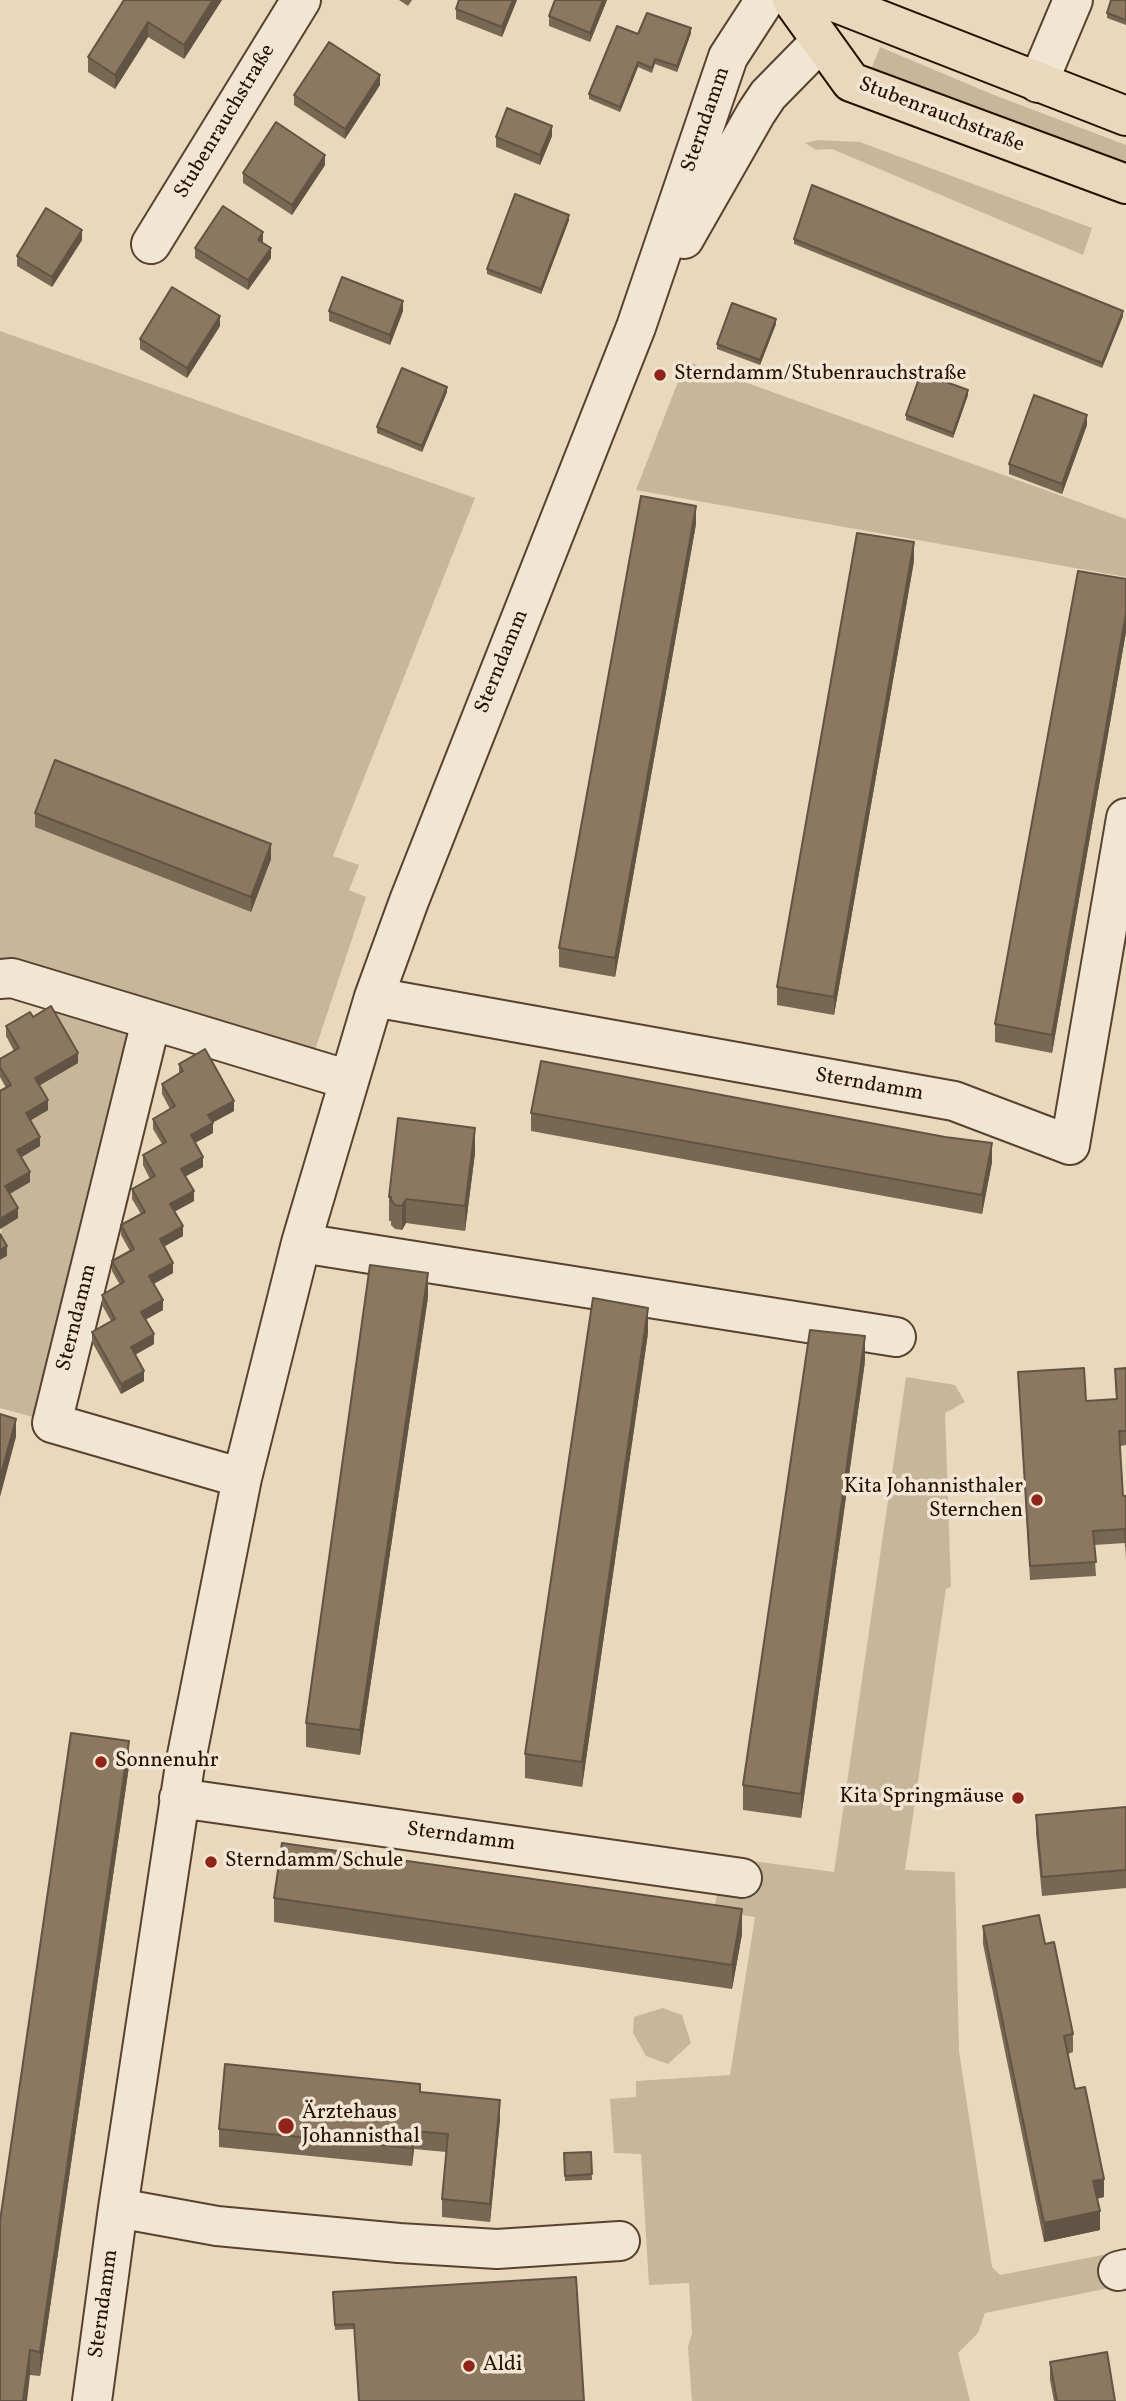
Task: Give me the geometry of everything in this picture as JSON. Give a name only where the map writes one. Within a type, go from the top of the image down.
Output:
[{"type":"main road","name":"Stubenrauchstraße","points":[[792,0],[851,82],[1126,184]]},
{"type":"main road","points":[[830,0],[1126,117]]},
{"type":"street","name":"Stubenrauchstraße","points":[[152,244],[301,0]]},
{"type":"street","name":"Sterndamm","points":[[92,2401],[179,1798],[242,1478],[301,1243],[374,997],[419,876],[636,327],[728,57],[765,0]]},
{"type":"street","points":[[1038,83],[1073,0]]},
{"type":"street","name":"Sterndamm","points":[[636,327],[756,113],[768,95],[821,41]]},
{"type":"street","name":"Sterndamm","points":[[374,997],[954,1101],[1070,1145],[1126,818]]},
{"type":"street","points":[[0,979],[12,978],[349,1080]]},
{"type":"street","name":"Sterndamm","points":[[151,1021],[52,1423],[242,1478]]},
{"type":"street","points":[[301,1243],[896,1337]]},
{"type":"street","name":"Sterndamm","points":[[179,1798],[742,1878]]},
{"type":"street","points":[[118,2208],[217,2226],[411,2244],[497,2249],[620,2241]]},
{"type":"shaded area","points":[[880,47],[994,95],[1126,145],[1126,166],[870,72]]},
{"type":"shaded area","points":[[818,140],[860,142],[1092,228],[1083,255],[832,149],[816,150],[805,143]]},
{"type":"shaded area","points":[[0,331],[475,498],[333,856],[359,865],[349,890],[366,897],[314,1053],[0,960]]},
{"type":"shaded area","points":[[686,361],[1126,519],[1126,577],[636,490]]},
{"type":"shaded area","points":[[53,1008],[133,1032],[40,1419],[0,1408],[0,1260],[7,1256],[0,1244],[5,1196],[17,1160]]},
{"type":"shaded area","points":[[906,1377],[955,1385],[965,1402],[945,1413],[951,1587],[946,1589],[905,1870],[955,1872],[959,2051],[992,2267],[1000,2275],[1108,2254],[1114,2287],[985,2313],[978,2333],[958,2353],[970,2401],[692,2401],[688,2347],[692,2333],[689,2283],[649,2285],[641,2154],[614,2153],[610,2099],[636,2097],[636,2081],[730,2075],[755,1917],[714,1911],[723,1857],[834,1872]]},
{"type":"shaded area","points":[[663,2008],[682,2015],[691,2043],[668,2064],[646,2056],[633,2033],[634,2017]]},
{"type":"building","points":[[124,0],[213,0],[184,45],[148,22],[115,75],[88,57]]},
{"type":"building","points":[[459,0],[513,0],[502,27],[456,9]]},
{"type":"building","points":[[555,0],[603,0],[590,33],[549,16]]},
{"type":"building","points":[[1111,0],[1126,0],[1126,20],[1107,13]]},
{"type":"building","points":[[647,13],[691,28],[677,66],[655,59],[652,68],[638,62],[620,107],[589,94],[617,26],[638,34]]},
{"type":"building","points":[[329,42],[380,75],[345,129],[294,95]]},
{"type":"building","points":[[507,108],[552,126],[540,155],[496,137]]},
{"type":"building","points":[[276,122],[325,155],[292,205],[243,173]]},
{"type":"building","points":[[812,185],[1123,311],[1102,363],[794,239]]},
{"type":"building","points":[[515,194],[569,215],[541,289],[487,269]]},
{"type":"building","points":[[223,206],[263,232],[258,240],[271,248],[248,280],[195,248]]},
{"type":"building","points":[[46,208],[82,230],[52,277],[17,256]]},
{"type":"building","points":[[342,277],[403,301],[390,335],[329,311]]},
{"type":"building","points":[[172,287],[220,316],[187,368],[140,339]]},
{"type":"building","points":[[732,303],[776,319],[760,360],[717,344]]},
{"type":"building","points":[[402,368],[447,387],[422,446],[377,427]]},
{"type":"building","points":[[921,373],[968,390],[953,433],[906,415]]},
{"type":"building","points":[[1034,395],[1087,415],[1062,484],[1009,464]]},
{"type":"building","points":[[641,496],[696,506],[615,958],[559,948]]},
{"type":"building","points":[[857,533],[914,542],[834,997],[777,987]]},
{"type":"building","points":[[1078,571],[1126,579],[1126,613],[1052,1035],[995,1024]]},
{"type":"building","points":[[55,760],[271,844],[251,897],[35,813]]},
{"type":"building","points":[[51,1006],[78,1053],[35,1078],[48,1100],[26,1113],[40,1137],[17,1150],[30,1172],[5,1186],[18,1208],[0,1219],[0,1091],[11,1085],[0,1067],[0,1059],[19,1048],[6,1026],[30,1012],[33,1017]]},
{"type":"building","points":[[205,1049],[234,1101],[208,1115],[213,1123],[191,1135],[203,1157],[181,1169],[194,1191],[170,1204],[183,1226],[160,1239],[173,1263],[149,1276],[163,1300],[141,1312],[154,1334],[131,1347],[144,1371],[121,1384],[92,1332],[115,1319],[102,1295],[124,1282],[112,1261],[134,1249],[121,1225],[145,1212],[132,1189],[155,1176],[143,1155],[166,1142],[153,1119],[175,1106],[162,1084],[183,1071],[179,1064]]},
{"type":"building","points":[[541,1061],[945,1137],[992,1143],[982,1195],[531,1113]]},
{"type":"building","points":[[398,1118],[475,1128],[465,1206],[406,1199],[402,1206],[395,1205],[391,1200],[389,1197]]},
{"type":"building","points":[[0,1234],[7,1246],[0,1250]]},
{"type":"building","points":[[370,1265],[428,1273],[360,1730],[306,1723]]},
{"type":"building","points":[[593,1298],[648,1308],[582,1762],[525,1754]]},
{"type":"building","points":[[810,1330],[865,1336],[801,1794],[743,1785]]},
{"type":"building","points":[[1084,1368],[1086,1401],[1117,1399],[1115,1369],[1126,1368],[1126,1431],[1119,1431],[1123,1496],[1126,1496],[1126,1546],[1125,1529],[1093,1531],[1096,1562],[1030,1566],[1018,1372]]},
{"type":"building","points":[[0,1414],[16,1419],[0,1478]]},
{"type":"building","points":[[71,1733],[129,1741],[40,2352],[30,2350],[23,2401],[0,2401],[0,2221]]},
{"type":"building","points":[[1126,1807],[1126,1870],[1042,1877],[1036,1815]]},
{"type":"building","points":[[282,1843],[742,1909],[732,1965],[274,1898]]},
{"type":"building","points":[[1039,1915],[1045,1944],[1054,1942],[1073,2034],[1064,2036],[1075,2089],[1085,2087],[1104,2179],[1093,2181],[1100,2211],[1044,2223],[983,1926]]},
{"type":"building","points":[[225,2064],[420,2084],[420,2092],[500,2100],[490,2204],[442,2199],[448,2134],[414,2131],[412,2148],[219,2129]]},
{"type":"building","points":[[591,2152],[592,2174],[565,2176],[564,2153]]},
{"type":"building","name":"Aldi","points":[[576,2277],[584,2401],[359,2401],[354,2324],[335,2325],[333,2292]]},
{"type":"building","points":[[1107,2352],[1115,2401],[1057,2401],[1050,2362]]},
{"type":"place","name":"Sterndamm/Stubenrauchstraße","points":[[660,375]]},
{"type":"place","name":"Kita Johannisthaler Sternchen","points":[[1037,1500]]},
{"type":"place","name":"Sonnenuhr","points":[[101,1762]]},
{"type":"place","name":"Kita Springmäuse","points":[[1018,1798]]},
{"type":"place","name":"Sterndamm/Schule","points":[[211,1862]]},
{"type":"place","name":"Ärztehaus Johannisthal","points":[[286,2126]]},
{"type":"place","name":"Aldi","points":[[469,2366]]}]
